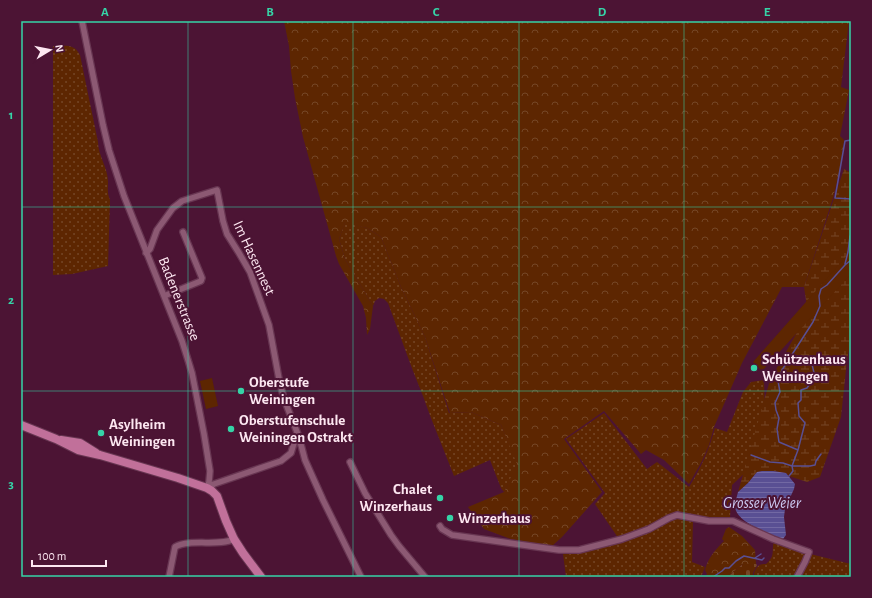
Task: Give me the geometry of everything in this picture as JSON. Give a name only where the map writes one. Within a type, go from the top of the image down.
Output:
[{"type":"street","name":"Badenerstrasse","points":[[82,21],[109,150],[124,196],[182,341],[192,373],[210,471],[207,488]]},
{"type":"street","name":"Im Hasennest","points":[[146,253],[150,249],[157,230],[173,208],[182,201],[217,190],[227,234],[250,272],[267,320],[284,399],[297,433]]},
{"type":"street","points":[[164,296],[200,281],[202,278],[183,232]]},
{"type":"street","points":[[21,425],[56,439],[78,450],[178,478],[212,490],[217,496],[234,539],[261,577]]},
{"type":"street","points":[[207,488],[214,484],[281,461],[290,453],[297,433]]},
{"type":"street","points":[[297,433],[310,474],[361,577]]},
{"type":"street","points":[[350,462],[365,493],[391,536],[425,577]]},
{"type":"street","points":[[440,526],[452,535],[559,550],[572,550],[596,546],[622,539],[649,529],[673,516],[680,515],[709,521],[733,521],[773,539],[809,552],[797,577]]},
{"type":"street","points":[[169,577],[175,547],[181,544],[228,541],[234,539]]},
{"type":"green space","points":[[284,21],[849,21],[841,87],[849,90],[840,136],[844,140],[840,169],[833,198],[804,287],[782,287],[742,363],[714,427],[709,445],[702,461],[689,484],[664,460],[646,450],[641,454],[604,411],[564,439],[602,492],[562,537],[552,546],[511,539],[484,529],[468,507],[504,492],[517,464],[501,425],[471,412],[450,413],[425,337],[401,287],[381,237],[367,228],[345,223],[339,239],[345,259],[373,306],[370,329],[367,335],[366,318],[363,306],[336,256],[303,137],[295,98],[289,46]]},
{"type":"green space","points":[[53,46],[72,47],[78,51],[80,55],[98,147],[108,177],[108,193],[110,200],[108,266],[72,274],[53,275]]},
{"type":"green space","points":[[844,169],[851,173],[851,339],[847,360],[841,417],[820,477],[807,482],[789,476],[786,473],[762,471],[756,473],[738,492],[770,380],[808,313],[804,287]]},
{"type":"green space","points":[[345,222],[367,228],[381,237],[401,287],[425,337],[449,413],[471,412],[501,425],[518,464],[504,492],[490,460],[454,476],[388,303],[384,299],[379,298],[375,301],[373,306],[345,259],[339,239]]},
{"type":"green space","points":[[851,251],[851,274],[762,371],[753,362]]},
{"type":"green space","points":[[212,378],[218,406],[206,409],[200,381]]},
{"type":"green space","points":[[764,380],[765,416],[748,470],[732,485],[730,517],[693,520],[692,562],[705,567],[701,577],[566,577],[563,554],[621,542],[595,504],[605,493],[566,439],[604,413],[647,469],[657,462],[689,487],[704,459],[715,428],[727,432],[743,392],[751,382]]},
{"type":"green space","points":[[729,527],[742,536],[755,550],[756,564],[743,564],[730,575],[705,577],[707,574],[705,570],[708,562],[724,541],[722,539],[726,529]]},
{"type":"green space","points":[[774,541],[806,553],[851,564],[851,577],[754,577],[754,573],[758,566],[766,564],[771,558]]},
{"type":"green space","points":[[743,564],[757,565],[753,573],[753,577],[718,577],[719,575],[730,575]]},
{"type":"water","name":"Grosser Weier","points":[[757,472],[786,473],[795,484],[789,500],[786,501],[784,517],[786,535],[780,540],[741,518],[735,507],[738,492]]},
{"type":"waterway","points":[[851,140],[845,141],[835,198],[851,199]]},
{"type":"waterway","points":[[845,264],[850,236]]},
{"type":"waterway","points":[[798,450],[779,442],[777,429],[779,418],[775,403],[780,392],[778,381],[782,370],[813,322],[820,306],[819,296],[821,289],[827,285],[851,260]]},
{"type":"waterway","points":[[789,476],[793,471],[792,466],[805,423],[799,416],[798,403],[801,400],[801,390],[807,388],[815,377],[810,356]]},
{"type":"waterway","points":[[751,455],[770,462],[783,463],[792,466],[810,466],[815,465],[821,454]]},
{"type":"waterway","points":[[755,558],[761,554]]},
{"type":"waterway","points":[[713,577],[725,568],[729,568],[744,556],[762,560],[764,558]]},
{"type":"place","name":"Schützenhaus Weiningen","points":[[754,368]]},
{"type":"place","name":"Oberstufe Weiningen","points":[[241,391]]},
{"type":"place","name":"Oberstufenschule Weiningen Ostrakt","points":[[231,429]]},
{"type":"place","name":"Asylheim Weiningen","points":[[101,433]]},
{"type":"place","name":"Chalet Winzerhaus","points":[[440,498]]},
{"type":"place","name":"Winzerhaus","points":[[450,518]]}]
